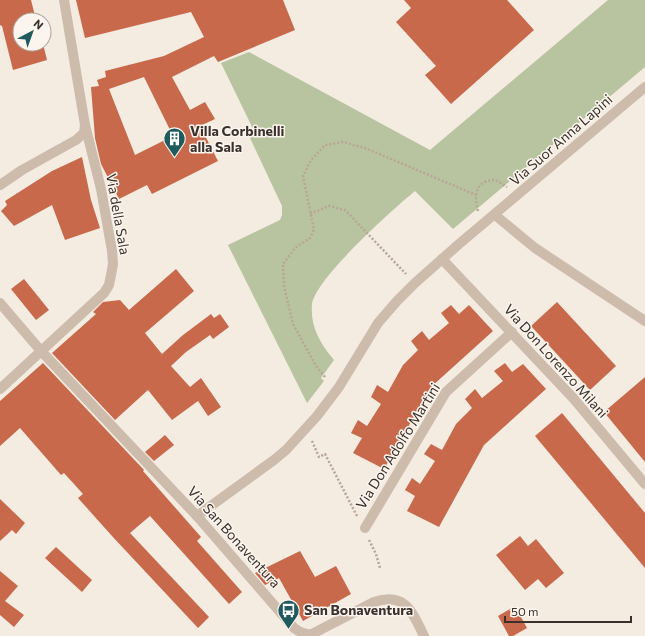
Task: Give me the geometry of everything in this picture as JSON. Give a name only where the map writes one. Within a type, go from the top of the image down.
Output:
[{"type":"street","name":"Via della Sala","points":[[0,390],[104,294],[109,285],[113,264],[101,189],[86,125],[64,0]]},
{"type":"street","name":"Via Suor Anna Lapini","points":[[197,516],[286,450],[317,416],[339,387],[378,323],[397,301],[442,259],[645,87]]},
{"type":"street","points":[[0,185],[22,170],[76,140],[84,133],[86,125]]},
{"type":"street","points":[[76,140],[82,140],[91,150]]},
{"type":"street","points":[[495,215],[535,248],[645,321]]},
{"type":"street","name":"Via Don Lorenzo Milani","points":[[442,259],[574,399],[645,484]]},
{"type":"street","points":[[0,303],[42,351]]},
{"type":"street","name":"Via Don Adolfo Martini","points":[[365,532],[446,392],[512,332]]},
{"type":"street","name":"Via San Bonaventura","points":[[42,351],[197,516],[294,628],[306,635],[312,634],[374,602],[384,599],[391,599],[403,603],[409,609],[424,636]]},
{"type":"path","points":[[325,377],[316,366],[293,324],[284,286],[283,264],[295,248],[310,238],[314,230],[302,176],[311,160],[324,145],[343,142],[365,148],[476,195]]},
{"type":"path","points":[[479,212],[476,195],[478,188],[483,183],[488,180],[494,180],[507,187]]},
{"type":"path","points":[[310,214],[329,206],[345,210],[406,274]]},
{"type":"path","points":[[311,439],[319,457],[325,454],[357,517]]},
{"type":"path","points":[[365,532],[376,554],[380,568]]},
{"type":"green space","points":[[608,0],[645,0],[645,67],[453,229],[415,191],[373,228],[340,262],[327,278],[317,292],[312,304],[314,327],[320,341],[334,360],[321,378],[324,381],[307,403],[228,245],[280,220],[282,215],[282,206],[250,138],[256,135],[221,63],[249,52],[430,150]]},
{"type":"building","points":[[0,0],[31,0],[34,12],[12,12],[12,52],[45,52],[47,60],[13,70],[2,26],[0,25]]},
{"type":"building","points":[[76,0],[283,0],[295,30],[218,62],[214,56],[172,77],[190,110],[205,102],[215,119],[200,126],[218,161],[152,194],[147,185],[119,199],[101,164],[95,138],[91,87],[99,86],[97,80],[106,77],[105,71],[164,56],[204,37],[191,12],[85,38]],"holes":[[[144,77],[173,136],[135,155],[109,89]]]},
{"type":"building","points":[[404,0],[507,0],[534,30],[451,104],[425,75],[436,66],[396,22],[411,8]]},
{"type":"building","points":[[82,157],[91,200],[100,228],[65,240],[52,205],[14,226],[1,211],[7,205],[5,201],[52,171]]},
{"type":"building","points":[[176,269],[194,291],[145,333],[162,354],[183,335],[211,314],[214,318],[220,314],[229,327],[213,339],[210,335],[186,352],[171,366],[190,387],[201,378],[221,407],[208,416],[198,401],[172,420],[148,390],[115,420],[52,353],[96,314],[93,312],[103,302],[120,300],[129,310]]},
{"type":"building","points":[[24,279],[49,310],[36,320],[11,289]]},
{"type":"building","points":[[557,302],[616,366],[590,390],[531,326]]},
{"type":"building","points":[[451,305],[459,314],[469,305],[493,331],[431,387],[384,469],[353,453],[362,438],[351,433],[358,420],[367,426],[381,404],[371,397],[377,385],[388,392],[403,365],[418,350],[411,341],[422,331],[429,340],[449,323],[441,313]]},
{"type":"building","points":[[43,363],[144,470],[143,471],[201,537],[197,541],[242,592],[229,604],[150,516],[130,533],[209,617],[198,628],[78,498],[83,494],[64,473],[61,475],[20,428],[0,446],[0,401]]},
{"type":"building","points":[[505,363],[512,372],[523,364],[546,389],[484,445],[439,527],[407,511],[415,496],[405,490],[412,478],[420,484],[435,461],[424,454],[431,444],[442,450],[456,424],[472,408],[465,399],[475,389],[482,398],[503,381],[494,371]]},
{"type":"building","points":[[645,377],[645,462],[604,412]]},
{"type":"building","points":[[562,413],[645,513],[645,568],[535,436]]},
{"type":"building","points":[[165,435],[174,445],[154,461],[145,452]]},
{"type":"building","points":[[0,499],[25,523],[16,534],[12,530],[0,541]]},
{"type":"building","points":[[520,536],[528,546],[536,539],[564,573],[546,588],[538,579],[525,590],[496,555]]},
{"type":"building","points":[[56,547],[92,580],[82,592],[45,558]]},
{"type":"building","points":[[300,551],[315,577],[336,566],[351,594],[303,621],[279,578],[265,585],[255,573]]},
{"type":"building","points":[[0,571],[18,586],[5,601],[24,615],[14,627],[0,615]]},
{"type":"building","points":[[515,606],[527,628],[513,636],[509,636],[498,616]]},
{"type":"place","name":"Villa Corbinelli alla Sala","points":[[175,158]]},
{"type":"place","name":"San Bonaventura","points":[[289,630]]}]
